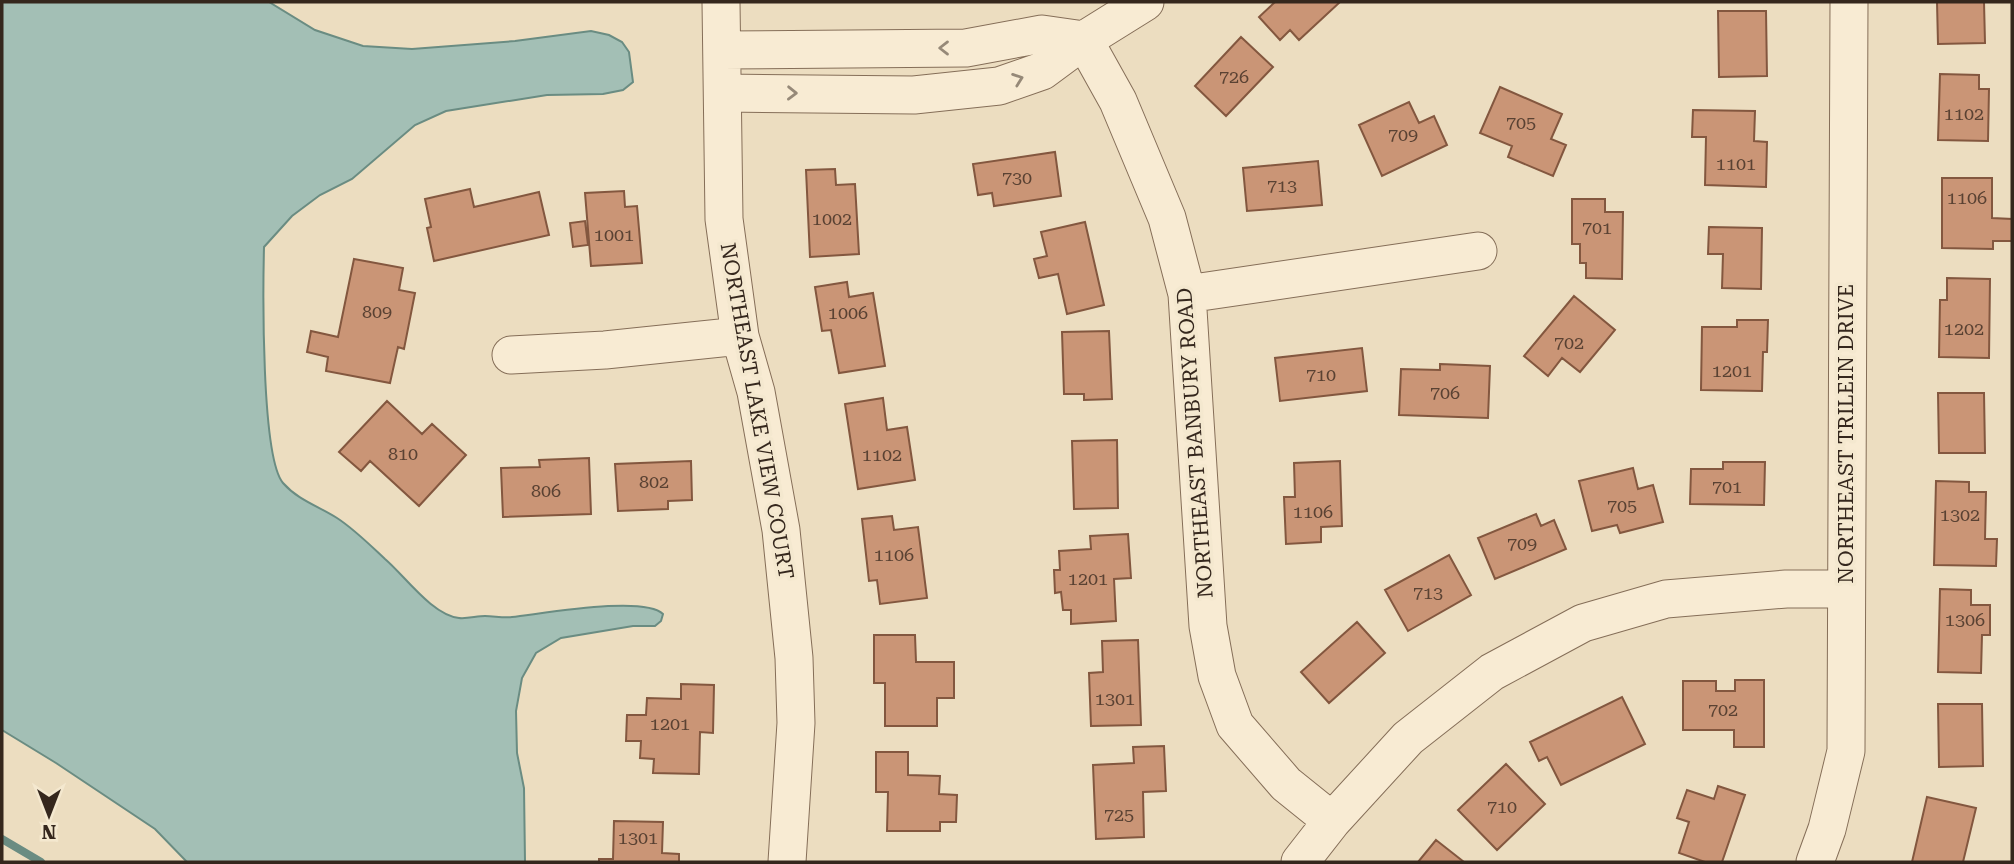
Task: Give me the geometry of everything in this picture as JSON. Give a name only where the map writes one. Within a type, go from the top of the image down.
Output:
[{"type":"street","name":"NORTHEAST LAKE VIEW COURT","points":[[721,2],[724,219],[740,336],[756,392],[781,530],[794,658],[796,723],[787,862]]},
{"type":"street","points":[[724,93],[914,95],[999,86],[1042,71],[1084,40],[1145,2]]},
{"type":"street","name":"NORTHEAST TRILEIN DRIVE","points":[[1815,862],[1827,829],[1846,751],[1849,2]]},
{"type":"street","points":[[722,50],[966,48],[1042,34],[1084,40]]},
{"type":"street","name":"NORTHEAST BANBURY ROAD","points":[[1084,40],[1118,101],[1167,218],[1186,294],[1208,626],[1217,676],[1235,724],[1286,785],[1332,821]]},
{"type":"street","points":[[1186,294],[1478,251]]},
{"type":"street","points":[[511,355],[605,350],[740,336]]},
{"type":"street","points":[[1300,862],[1332,821],[1408,738],[1492,672],[1583,624],[1667,599],[1786,589],[1846,589]]},
{"type":"water","points":[[2,2],[269,2],[315,30],[363,46],[412,49],[515,41],[591,31],[609,35],[622,42],[629,52],[633,82],[623,90],[603,94],[547,95],[446,111],[415,125],[352,179],[320,195],[292,216],[264,247],[267,407],[276,467],[283,483],[289,489],[350,527],[419,594],[449,615],[462,618],[509,617],[615,606],[635,606],[663,614],[661,621],[655,626],[633,626],[561,638],[536,653],[522,678],[516,711],[517,753],[524,788],[525,862],[187,862],[155,829],[2,730]]},
{"type":"building","points":[[1275,2],[1340,2],[1299,40],[1290,30],[1280,40],[1259,17]]},
{"type":"building","points":[[1937,2],[1984,2],[1985,43],[1938,44]]},
{"type":"building","points":[[1718,11],[1766,11],[1767,76],[1719,77]]},
{"type":"building","points":[[1241,37],[1273,67],[1226,116],[1195,86]]},
{"type":"building","points":[[1940,74],[1979,75],[1979,89],[1989,89],[1988,141],[1938,140]]},
{"type":"building","points":[[1500,87],[1562,114],[1551,139],[1566,145],[1553,176],[1508,157],[1512,146],[1480,133]]},
{"type":"building","points":[[1409,102],[1419,123],[1434,116],[1447,145],[1382,176],[1359,125]]},
{"type":"building","points":[[1693,110],[1755,111],[1754,141],[1767,142],[1766,187],[1705,185],[1706,137],[1692,137]]},
{"type":"building","points":[[1055,152],[1061,196],[994,206],[992,193],[978,195],[973,164]]},
{"type":"building","points":[[1318,161],[1322,205],[1247,211],[1243,168]]},
{"type":"building","points":[[835,169],[836,185],[855,184],[859,254],[810,257],[806,170]]},
{"type":"building","points":[[1942,178],[1992,178],[1992,218],[2012,219],[2012,241],[1993,241],[1993,249],[1942,248]]},
{"type":"building","points":[[470,189],[474,207],[539,192],[549,235],[434,261],[427,228],[431,227],[425,199]]},
{"type":"building","points":[[624,191],[625,207],[637,206],[642,263],[591,266],[585,193]]},
{"type":"building","points":[[1572,199],[1605,199],[1605,212],[1623,212],[1622,279],[1586,278],[1586,263],[1580,263],[1580,244],[1572,244]]},
{"type":"building","points":[[585,221],[588,245],[573,247],[570,223]]},
{"type":"building","points":[[1085,222],[1104,305],[1067,314],[1058,274],[1039,278],[1034,259],[1047,256],[1041,232]]},
{"type":"building","points":[[1709,227],[1762,228],[1761,289],[1722,288],[1723,254],[1708,254]]},
{"type":"building","points":[[354,259],[403,268],[399,290],[415,293],[404,349],[398,347],[390,383],[326,371],[328,357],[307,352],[311,331],[338,337]]},
{"type":"building","points":[[1947,278],[1990,279],[1989,358],[1939,357],[1940,300],[1947,300]]},
{"type":"building","points":[[847,282],[849,297],[873,293],[885,366],[839,373],[831,330],[822,331],[815,287]]},
{"type":"building","points":[[1574,296],[1615,330],[1580,372],[1562,358],[1548,376],[1524,356]]},
{"type":"building","points":[[1737,320],[1768,320],[1767,352],[1763,352],[1762,391],[1701,390],[1702,327],[1737,327]]},
{"type":"building","points":[[1109,331],[1112,399],[1084,400],[1084,394],[1064,394],[1062,332]]},
{"type":"building","points":[[1362,348],[1367,391],[1280,401],[1275,358]]},
{"type":"building","points":[[1440,364],[1490,366],[1488,418],[1399,415],[1401,369],[1440,370]]},
{"type":"building","points":[[1938,393],[1984,393],[1985,453],[1939,453]]},
{"type":"building","points":[[883,398],[887,430],[907,427],[915,480],[858,489],[845,404]]},
{"type":"building","points":[[387,401],[422,434],[432,424],[466,455],[419,506],[370,461],[361,471],[339,452]]},
{"type":"building","points":[[1117,440],[1118,508],[1074,509],[1072,441]]},
{"type":"building","points":[[589,458],[591,514],[503,517],[501,468],[540,467],[539,460]]},
{"type":"building","points":[[691,461],[692,500],[668,501],[668,509],[618,511],[615,464]]},
{"type":"building","points":[[1340,461],[1342,526],[1321,527],[1321,542],[1286,544],[1284,497],[1295,497],[1294,463]]},
{"type":"building","points":[[1723,462],[1765,462],[1764,505],[1690,504],[1691,469],[1723,469]]},
{"type":"building","points":[[1633,468],[1638,489],[1653,485],[1663,522],[1620,533],[1617,525],[1592,531],[1579,481]]},
{"type":"building","points":[[1936,481],[1969,482],[1969,492],[1986,492],[1985,539],[1997,539],[1996,566],[1934,565]]},
{"type":"building","points":[[1536,514],[1541,526],[1554,520],[1566,549],[1495,579],[1478,538]]},
{"type":"building","points":[[892,516],[894,530],[918,527],[927,598],[880,604],[877,580],[869,581],[862,519]]},
{"type":"building","points":[[1128,534],[1131,578],[1114,579],[1116,621],[1071,624],[1071,610],[1063,610],[1061,592],[1055,593],[1054,570],[1060,570],[1059,551],[1091,549],[1090,536]]},
{"type":"building","points":[[1449,555],[1471,595],[1408,631],[1385,590]]},
{"type":"building","points":[[1940,589],[1971,590],[1971,605],[1990,605],[1990,635],[1982,635],[1981,673],[1938,672]]},
{"type":"building","points":[[1357,622],[1385,653],[1329,703],[1301,672]]},
{"type":"building","points":[[874,635],[915,635],[916,662],[954,662],[954,698],[937,698],[937,726],[885,726],[885,683],[874,683]]},
{"type":"building","points":[[1138,640],[1141,725],[1091,726],[1089,673],[1103,672],[1102,641]]},
{"type":"building","points":[[1735,680],[1764,680],[1764,747],[1734,747],[1734,730],[1683,730],[1683,681],[1716,681],[1716,691],[1735,691]]},
{"type":"building","points":[[681,684],[714,685],[713,733],[700,732],[699,774],[653,773],[654,759],[640,758],[641,741],[626,741],[627,715],[646,715],[647,698],[681,699]]},
{"type":"building","points":[[1622,697],[1645,744],[1561,785],[1547,757],[1539,761],[1530,742]]},
{"type":"building","points":[[1938,704],[1982,704],[1983,766],[1939,767]]},
{"type":"building","points":[[1164,746],[1166,791],[1143,792],[1144,837],[1096,839],[1093,765],[1134,763],[1133,747]]},
{"type":"building","points":[[876,752],[908,752],[908,775],[940,776],[939,794],[957,795],[956,822],[940,822],[940,831],[887,831],[888,792],[876,792]]},
{"type":"building","points":[[1506,764],[1545,804],[1497,850],[1458,810]]},
{"type":"building","points":[[1718,786],[1745,795],[1722,862],[1705,862],[1679,853],[1689,822],[1677,818],[1687,790],[1714,799]]},
{"type":"building","points":[[1927,797],[1976,808],[1963,862],[1912,862]]},
{"type":"building","points":[[614,821],[663,822],[662,853],[679,854],[679,862],[599,862],[599,859],[613,859]]},
{"type":"building","points":[[1436,840],[1464,862],[1418,862]]},
{"type":"waterway","points":[[2,839],[41,862]]}]
